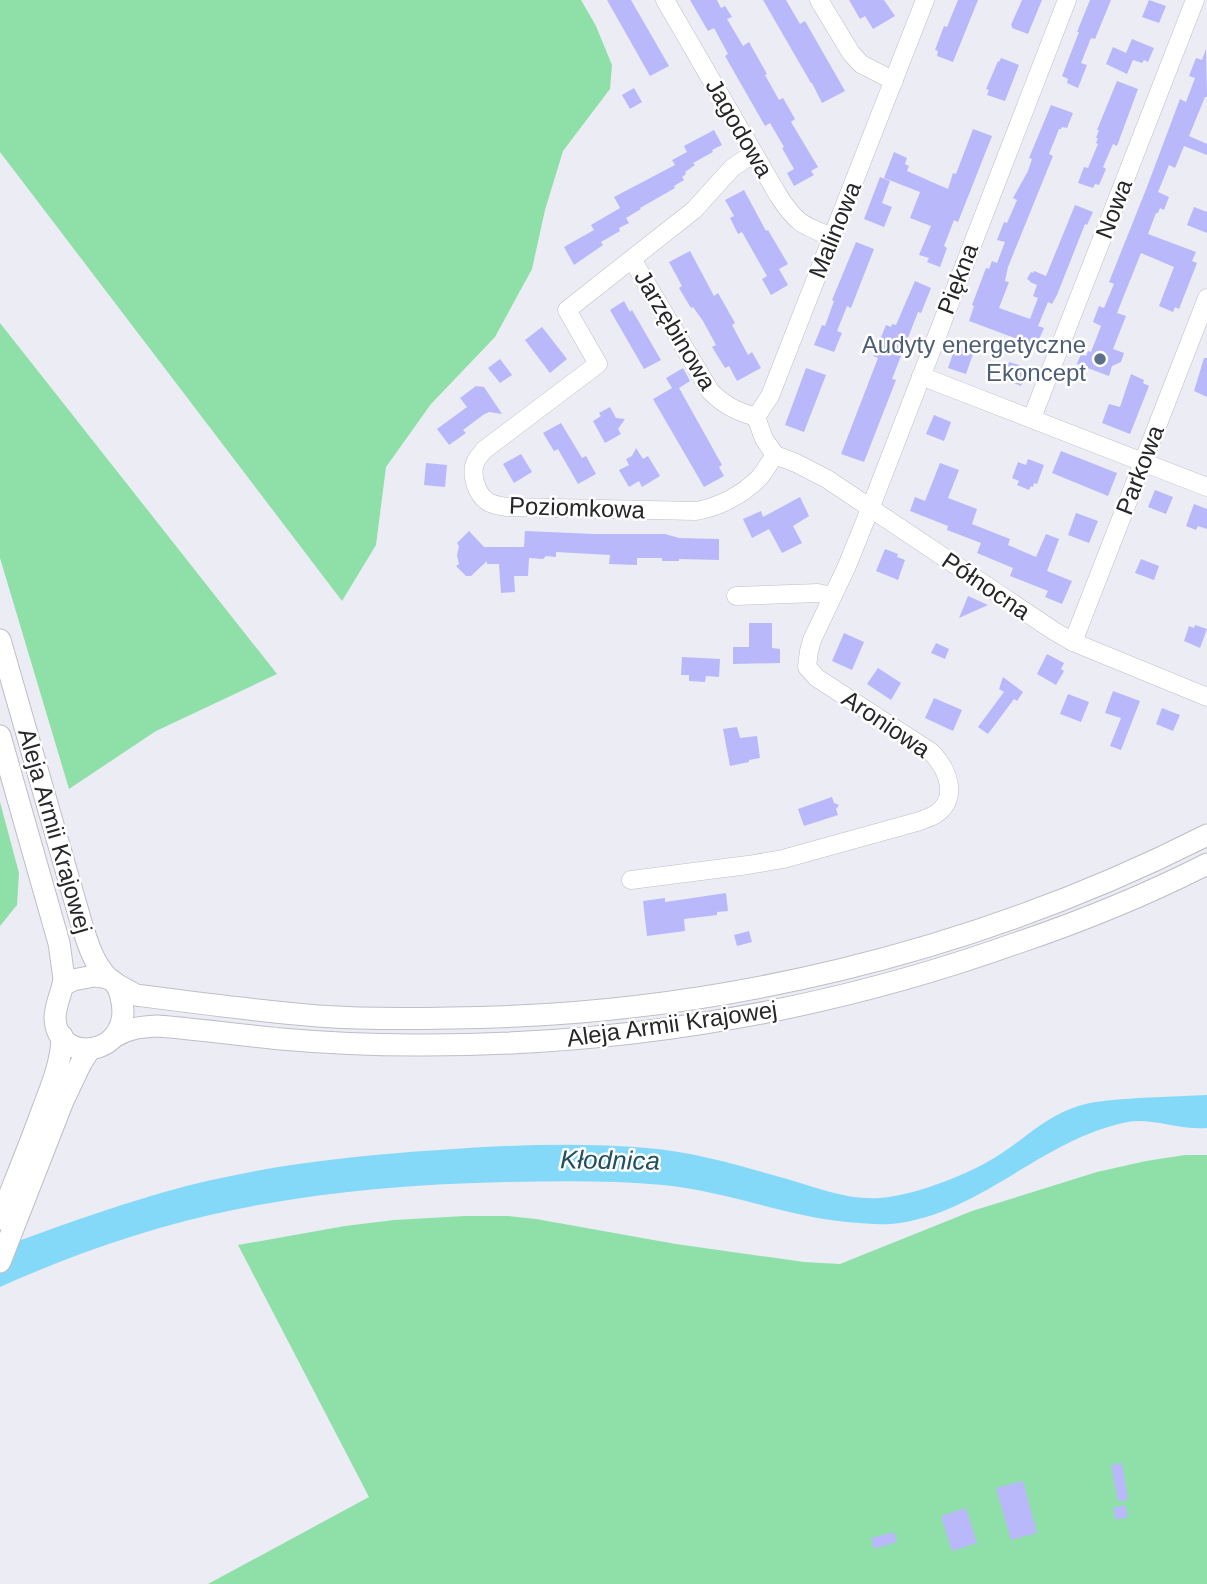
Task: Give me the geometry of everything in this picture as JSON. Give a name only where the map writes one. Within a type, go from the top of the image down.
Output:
[{"type":"main road","name":"Aleja Armii Krajowej","points":[[0,640],[90,951],[112,981],[136,995],[317,1016],[372,1018],[541,1015],[681,1000],[789,981],[885,959],[949,939],[1058,902],[1207,835]]},
{"type":"main road","name":"Aleja Armii Krajowej","points":[[0,736],[59,943],[63,985]]},
{"type":"main road","name":"Aleja Armii Krajowej","points":[[114,1037],[129,1029],[157,1026],[344,1043],[480,1044],[547,1041],[683,1027],[793,1008],[958,964],[1065,926],[1207,864]]},
{"type":"main road","points":[[82,977],[112,981],[122,1001],[123,1013],[114,1037],[101,1046],[90,1049],[79,1048],[67,1042],[58,1030],[55,1016],[63,985],[82,977]]},
{"type":"main road","points":[[0,1262],[34,1135],[61,1053],[62,1036]]},
{"type":"main road","points":[[0,1219],[22,1182],[90,1049]]},
{"type":"street","name":"Jagodowa","points":[[665,0],[793,218],[832,237]]},
{"type":"street","points":[[819,0],[851,53],[861,64],[894,80]]},
{"type":"street","name":"Malinowa","points":[[756,417],[770,397],[925,0]]},
{"type":"street","name":"Piękna","points":[[832,596],[870,509],[1067,0]]},
{"type":"street","name":"Nowa","points":[[1032,418],[1195,0]]},
{"type":"street","name":"Poziomkowa","points":[[754,153],[732,168],[694,209],[567,310],[598,364],[484,450],[475,460],[473,468],[475,484],[480,494],[488,502],[506,507],[696,511],[715,508],[740,493],[759,477],[775,455]]},
{"type":"street","name":"Jarzębinowa","points":[[632,258],[710,391],[720,402],[735,411],[756,417]]},
{"type":"street","name":"Parkowa","points":[[1073,642],[1207,298]]},
{"type":"street","points":[[920,376],[1207,487]]},
{"type":"street","points":[[756,417],[764,439],[775,455]]},
{"type":"street","name":"Północna","points":[[775,455],[827,479],[1073,642],[1207,697]]},
{"type":"street","points":[[736,596],[818,593],[832,596]]},
{"type":"street","name":"Aroniowa","points":[[631,880],[783,859],[920,821],[937,813],[945,805],[950,787],[947,772],[931,752],[817,678],[807,667],[812,640],[832,596]]},
{"type":"green space","points":[[0,0],[581,0],[596,26],[612,65],[610,89],[563,151],[545,210],[532,269],[495,337],[431,404],[386,467],[376,545],[342,601],[0,152]]},
{"type":"green space","points":[[0,323],[277,674],[156,731],[69,789],[0,558]]},
{"type":"green space","points":[[0,802],[19,873],[17,905],[0,926]]},
{"type":"green space","points":[[1185,1155],[1207,1155],[1207,1584],[208,1584],[369,1497],[238,1245],[394,1220],[508,1216],[676,1244],[804,1262],[840,1264],[972,1211],[1097,1172]]},
{"type":"water","name":"Kłodnica","points":[[1207,1095],[1207,1128],[1138,1121],[1108,1127],[1080,1137],[949,1209],[891,1224],[824,1219],[710,1192],[643,1183],[546,1181],[405,1187],[304,1197],[177,1223],[117,1241],[0,1287],[0,1248],[161,1193],[229,1176],[299,1164],[491,1147],[621,1146],[700,1156],[833,1193],[879,1198],[926,1188],[975,1168],[990,1161],[1052,1118],[1078,1106],[1112,1100]]},
{"type":"building","points":[[607,0],[631,0],[669,66],[650,76]]},
{"type":"building","points":[[690,0],[717,0],[721,8],[725,6],[732,17],[727,19],[743,46],[749,42],[779,100],[783,98],[795,119],[791,122],[818,167],[811,171],[814,175],[794,186],[787,173],[794,169],[782,148],[784,147],[770,123],[765,126],[725,56],[728,54],[714,28],[708,31]]},
{"type":"building","points":[[763,0],[786,0],[800,24],[805,21],[845,91],[822,103]]},
{"type":"building","points":[[849,0],[884,0],[895,16],[873,29],[865,16],[860,19]]},
{"type":"building","points":[[958,0],[978,0],[953,62],[937,56],[938,51],[935,50]]},
{"type":"building","points":[[1022,0],[1042,0],[1028,34],[1012,28],[1011,25]]},
{"type":"building","points":[[1090,0],[1111,0],[1095,39],[1091,38],[1081,63],[1087,65],[1078,88],[1067,83],[1068,79],[1062,76]]},
{"type":"building","points":[[1149,0],[1166,6],[1159,23],[1142,17]]},
{"type":"building","points":[[1132,39],[1154,48],[1148,62],[1133,60],[1127,74],[1106,64],[1113,47],[1126,53]]},
{"type":"building","points":[[1206,49],[1207,97],[1189,136],[1207,144],[1207,155],[1184,146],[1175,168],[1169,165],[1158,192],[1169,197],[1164,210],[1160,208],[1156,213],[1148,234],[1196,252],[1192,261],[1197,263],[1179,309],[1175,307],[1173,312],[1159,306],[1174,267],[1141,253],[1117,313],[1126,316],[1113,349],[1124,353],[1121,362],[1112,366],[1109,376],[1077,364],[1081,354],[1086,356],[1088,351],[1091,352],[1101,326],[1093,322],[1099,306],[1104,308],[1114,284],[1109,282],[1180,99],[1186,102],[1195,78],[1189,76],[1196,58],[1202,60]]},
{"type":"building","points":[[1001,58],[1019,65],[1005,101],[987,95],[989,90],[986,89]]},
{"type":"building","points":[[1117,81],[1138,89],[1117,146],[1113,144],[1099,185],[1095,184],[1093,188],[1078,183],[1098,144],[1097,130]]},
{"type":"building","points":[[634,88],[642,102],[630,109],[622,95]]},
{"type":"building","points":[[1051,105],[1073,113],[1067,128],[1059,129],[1049,154],[1053,156],[1008,267],[1005,281],[1009,282],[999,308],[1030,319],[1038,298],[1033,296],[1037,285],[1027,279],[1031,272],[1046,276],[1075,205],[1093,212],[1087,225],[1085,224],[1057,295],[1052,304],[1048,302],[1038,326],[1044,328],[1036,346],[969,321],[986,268],[989,269],[992,261],[997,263],[1005,242],[997,240],[1017,200],[1013,198],[1028,171],[1032,159],[1029,158]]},
{"type":"building","points":[[973,129],[992,136],[958,222],[954,220],[944,246],[947,248],[940,267],[927,262],[929,258],[919,255],[931,226],[910,218],[920,192],[884,178],[894,152],[907,158],[907,171],[948,189]]},
{"type":"building","points":[[714,130],[722,145],[693,163],[695,165],[685,172],[682,177],[684,180],[674,186],[675,188],[626,218],[629,223],[574,265],[564,247],[594,230],[591,225],[620,208],[614,197],[675,165],[672,160],[687,152],[684,146]]},
{"type":"building","points":[[880,177],[890,181],[882,203],[892,207],[884,227],[864,219]]},
{"type":"building","points":[[744,190],[788,264],[779,269],[788,285],[771,295],[762,279],[767,276],[742,232],[738,234],[730,218],[734,216],[725,200]]},
{"type":"building","points":[[1194,207],[1207,212],[1207,233],[1187,225]]},
{"type":"building","points":[[856,242],[874,249],[851,308],[847,306],[837,331],[842,333],[834,352],[814,345],[822,325],[825,326],[834,301],[832,300]]},
{"type":"building","points":[[690,251],[714,296],[718,293],[735,323],[732,325],[748,355],[752,352],[761,368],[737,381],[729,366],[725,368],[712,347],[716,345],[703,321],[679,288],[682,286],[669,262]]},
{"type":"building","points":[[915,281],[931,288],[921,313],[918,312],[892,379],[896,380],[864,462],[841,454],[878,358],[873,356],[886,325],[896,325]]},
{"type":"building","points":[[624,301],[661,360],[644,369],[610,310]]},
{"type":"building","points":[[542,327],[567,359],[550,373],[525,340]]},
{"type":"building","points":[[956,345],[974,351],[966,374],[948,368]]},
{"type":"building","points":[[1204,358],[1207,358],[1207,397],[1194,391]]},
{"type":"building","points":[[500,359],[512,375],[500,383],[488,368]]},
{"type":"building","points":[[1009,362],[1028,368],[1021,386],[1003,379]]},
{"type":"building","points":[[683,368],[690,381],[679,388],[722,465],[719,467],[724,476],[704,487],[653,399],[672,388],[666,378]]},
{"type":"building","points":[[806,368],[826,375],[804,432],[785,425]]},
{"type":"building","points":[[1131,374],[1144,380],[1143,383],[1149,386],[1130,434],[1102,423],[1109,404],[1120,407]]},
{"type":"building","points":[[476,386],[484,387],[502,414],[489,412],[483,415],[463,430],[466,433],[449,445],[437,429],[467,407],[460,398]]},
{"type":"building","points":[[610,407],[616,418],[625,419],[618,429],[621,434],[605,443],[593,421],[601,416],[599,413]]},
{"type":"building","points":[[934,415],[951,422],[944,441],[926,434]]},
{"type":"building","points":[[561,423],[582,458],[586,456],[596,474],[578,484],[558,449],[554,451],[543,433]]},
{"type":"building","points":[[636,448],[643,459],[648,456],[660,476],[642,487],[639,481],[629,487],[619,470],[629,465],[626,459],[632,456]]},
{"type":"building","points":[[1061,451],[1117,473],[1108,496],[1052,473]]},
{"type":"building","points":[[521,454],[532,472],[514,483],[503,464]]},
{"type":"building","points":[[1028,459],[1044,465],[1037,484],[1034,483],[1029,490],[1017,485],[1019,481],[1012,478],[1018,462],[1026,465]]},
{"type":"building","points":[[426,463],[447,465],[445,487],[424,485]]},
{"type":"building","points":[[940,463],[959,470],[948,498],[977,509],[972,524],[1010,539],[1008,545],[1036,557],[1046,534],[1059,539],[1047,571],[1072,581],[1062,604],[1045,597],[1048,591],[1010,576],[1013,568],[977,553],[981,543],[947,530],[948,526],[910,511],[915,497],[925,501]]},
{"type":"building","points":[[1155,490],[1173,497],[1166,514],[1148,507]]},
{"type":"building","points":[[800,497],[809,516],[793,526],[802,543],[782,553],[769,529],[752,538],[743,519],[761,511],[763,517]]},
{"type":"building","points":[[1194,504],[1207,509],[1207,529],[1198,526],[1196,530],[1186,526]]},
{"type":"building","points":[[1076,513],[1098,521],[1089,543],[1068,535]]},
{"type":"building","points":[[469,531],[484,547],[524,547],[525,531],[665,534],[679,538],[719,539],[719,560],[662,561],[662,558],[637,558],[637,565],[609,564],[610,555],[556,552],[556,557],[529,558],[528,576],[514,576],[515,592],[501,593],[499,564],[487,564],[487,561],[471,576],[466,576],[456,566],[459,564],[457,543]]},
{"type":"building","points":[[885,549],[905,560],[898,580],[876,571]]},
{"type":"building","points":[[1141,559],[1159,566],[1154,580],[1135,573]]},
{"type":"building","points":[[968,596],[988,605],[959,618]]},
{"type":"building","points":[[749,623],[772,623],[772,648],[780,649],[780,663],[733,664],[733,647],[749,647]]},
{"type":"building","points":[[1195,625],[1207,629],[1200,648],[1184,641],[1189,626],[1194,628]]},
{"type":"building","points":[[844,633],[864,642],[852,670],[832,661]]},
{"type":"building","points":[[936,643],[949,649],[945,659],[931,653]]},
{"type":"building","points":[[1047,654],[1064,663],[1061,669],[1064,671],[1056,685],[1037,674]]},
{"type":"building","points":[[682,657],[720,659],[719,677],[706,676],[705,682],[689,681],[689,675],[681,675]]},
{"type":"building","points":[[878,668],[901,683],[891,700],[867,684]]},
{"type":"building","points":[[1003,677],[1023,692],[1017,701],[1014,699],[988,734],[978,727],[1004,692],[999,689]]},
{"type":"building","points":[[1113,691],[1140,701],[1121,750],[1110,746],[1121,718],[1105,713]]},
{"type":"building","points":[[1068,694],[1089,702],[1081,722],[1060,714]]},
{"type":"building","points":[[934,698],[962,710],[953,731],[925,718]]},
{"type":"building","points":[[1162,708],[1180,715],[1173,731],[1156,724]]},
{"type":"building","points":[[737,727],[740,738],[757,736],[760,758],[730,766],[723,729]]},
{"type":"building","points":[[832,797],[834,803],[839,805],[836,809],[838,815],[804,826],[798,809]]},
{"type":"building","points":[[726,893],[728,911],[684,919],[685,931],[647,936],[643,901],[665,898],[665,902]]},
{"type":"building","points":[[749,931],[752,942],[737,946],[734,935]]},
{"type":"building","points":[[1122,1463],[1128,1500],[1118,1501],[1111,1465]]},
{"type":"building","points":[[1023,1481],[1037,1533],[1011,1540],[996,1488]]},
{"type":"building","points":[[1125,1505],[1128,1517],[1116,1520],[1113,1508]]},
{"type":"building","points":[[966,1508],[977,1543],[952,1551],[941,1516]]},
{"type":"building","points":[[894,1532],[897,1542],[874,1549],[871,1538]]},
{"type":"place","name":"Audyty energetyczne Ekoncept","points":[[1100,359]]}]
